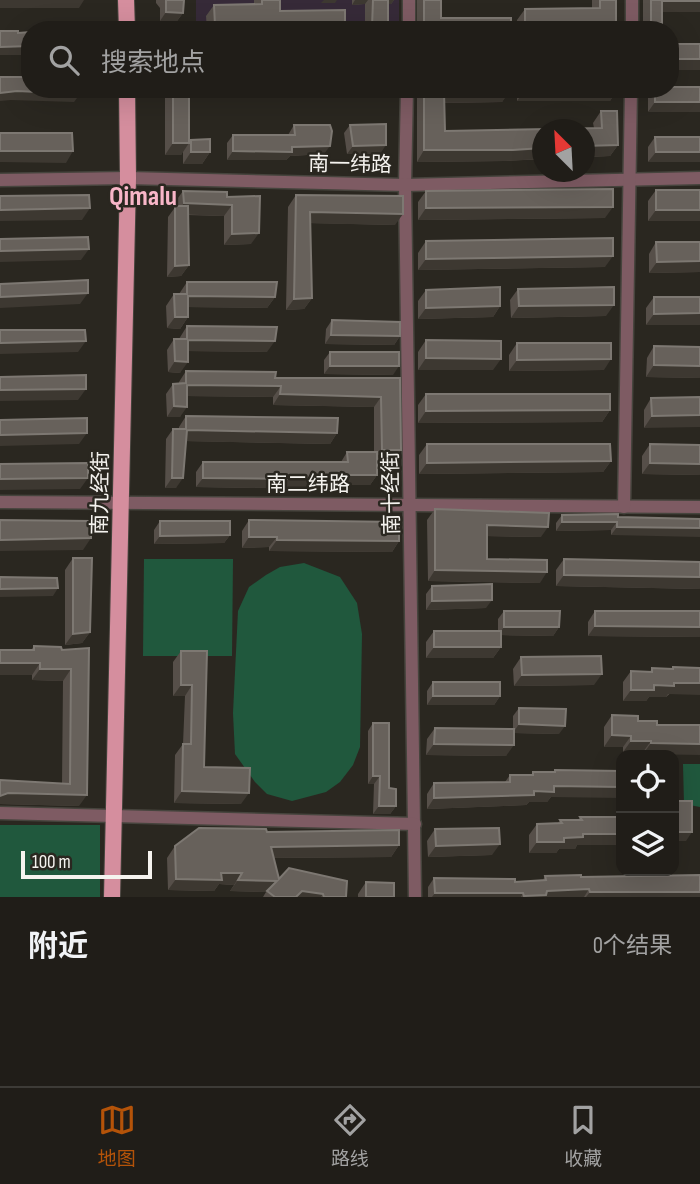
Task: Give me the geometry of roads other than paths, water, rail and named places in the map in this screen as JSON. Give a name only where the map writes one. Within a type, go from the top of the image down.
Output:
[{"type":"main road","points":[[126,0],[127,21]]},
{"type":"main road","name":"南九经街","points":[[112,897],[128,178],[127,98]]},
{"type":"street","points":[[409,0],[409,21]]},
{"type":"street","points":[[632,0],[632,21]]},
{"type":"street","name":"南十经街","points":[[407,98],[405,185],[415,897]]},
{"type":"street","points":[[624,507],[631,98]]},
{"type":"street","name":"南一纬路","points":[[0,180],[128,178],[405,185],[700,178]]},
{"type":"street","name":"南二纬路","points":[[0,502],[700,507]]},
{"type":"street","points":[[0,813],[415,824]]},
{"type":"district","name":"Qimalu","points":[[143,195]]}]
